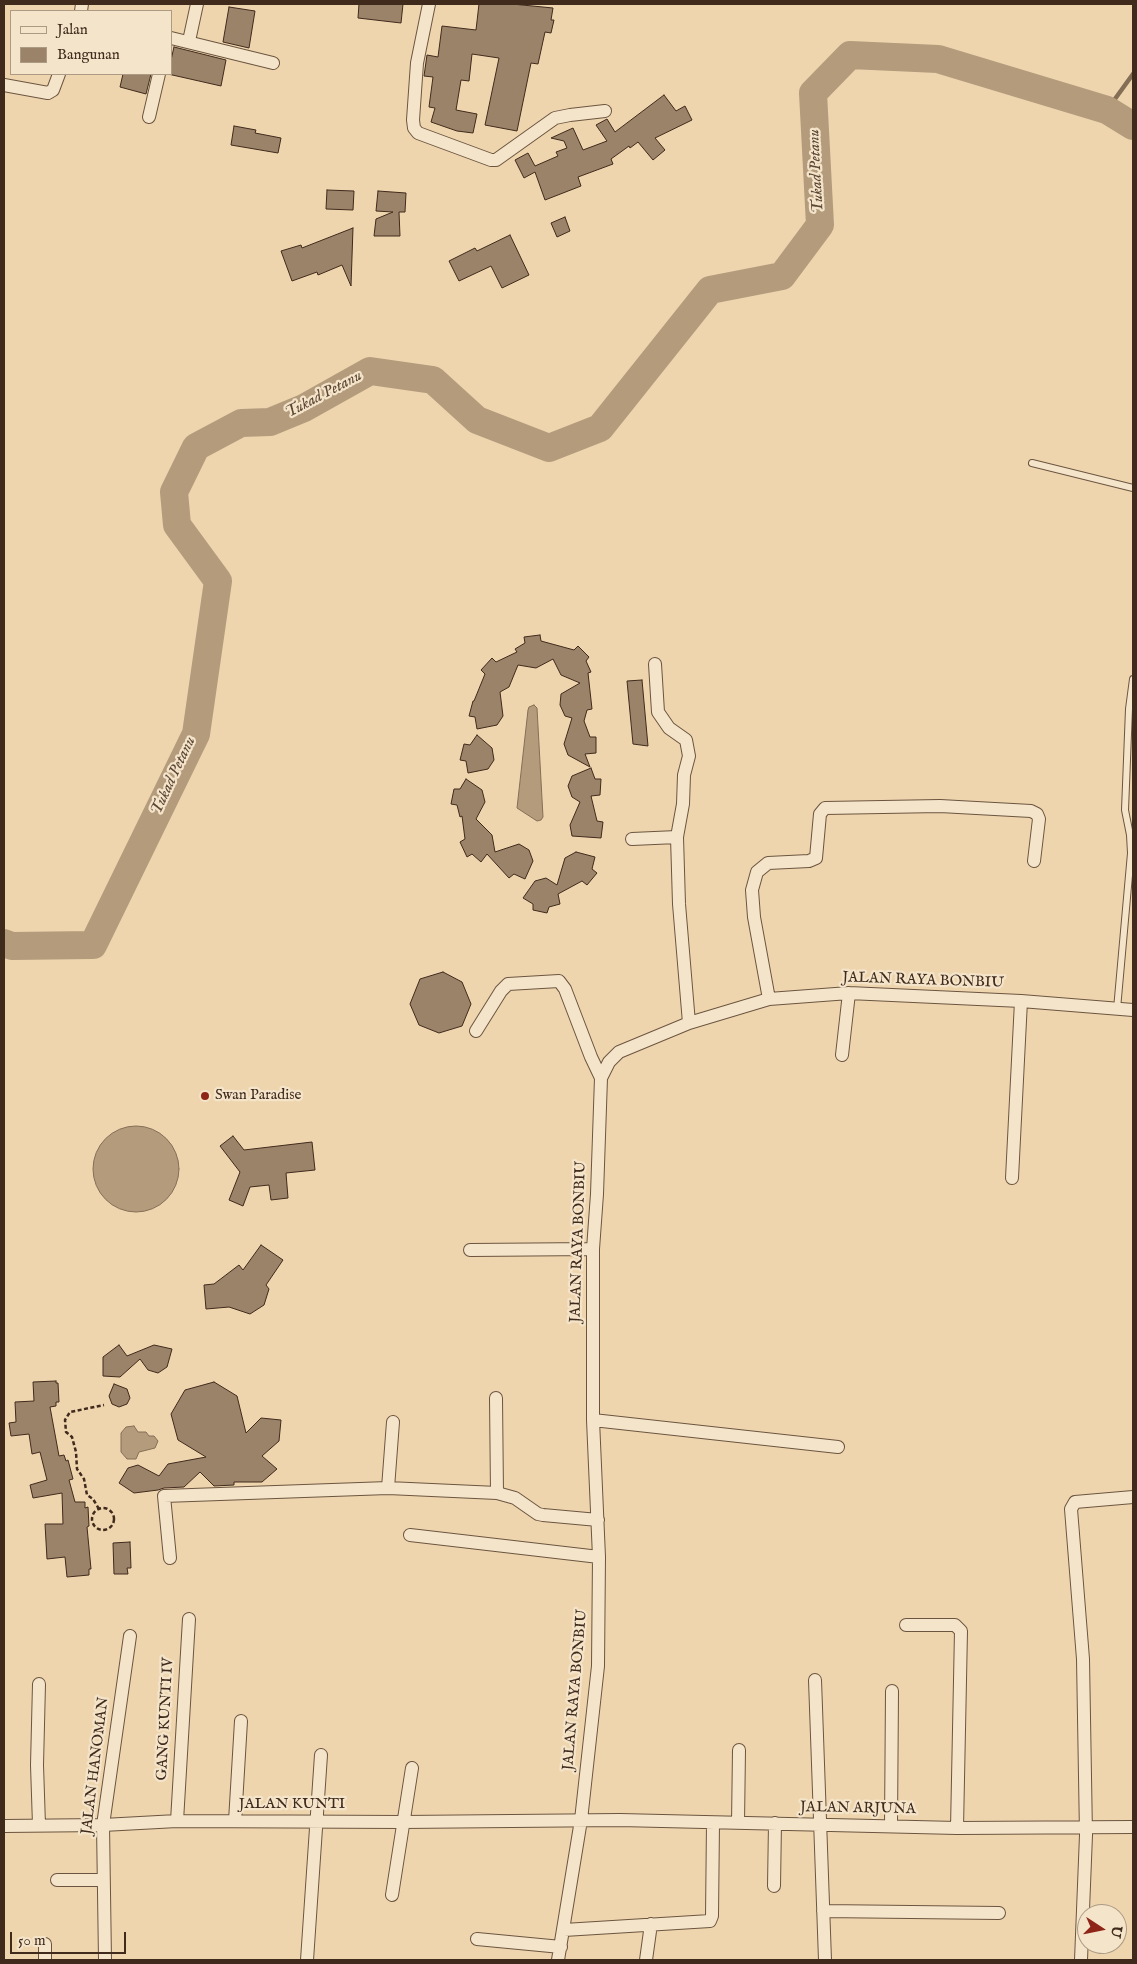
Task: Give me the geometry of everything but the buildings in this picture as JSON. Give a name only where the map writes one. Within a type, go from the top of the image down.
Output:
[{"type":"street","points":[[189,41],[197,4]]},
{"type":"street","points":[[428,4],[417,63],[413,120],[414,128],[418,133],[494,160],[499,160],[555,118],[605,111]]},
{"type":"street","points":[[172,38],[274,63]]},
{"type":"street","points":[[4,85],[48,93],[53,90],[59,75]]},
{"type":"street","points":[[149,117],[159,75]]},
{"type":"street","points":[[655,664],[658,712],[669,728],[686,740],[689,756],[684,775],[683,804],[677,837],[679,904],[690,1023]]},
{"type":"street","points":[[769,999],[754,917],[752,890],[757,872],[768,863],[809,861],[816,858],[820,814],[825,808],[940,806],[1031,811],[1037,814],[1039,818],[1034,861]]},
{"type":"street","points":[[632,839],[677,837]]},
{"type":"street","points":[[476,1031],[501,991],[508,984],[559,981],[566,989],[591,1057],[601,1078]]},
{"type":"street","points":[[842,1055],[849,993]]},
{"type":"street","name":"JALAN RAYA BONBIU","points":[[560,1954],[581,1820],[598,1666],[599,1557],[593,1420],[593,1249],[601,1078],[609,1062],[619,1052],[690,1023],[769,999],[849,993],[1022,1001],[1133,1010]]},
{"type":"street","points":[[1012,1178],[1022,1001]]},
{"type":"street","points":[[470,1250],[593,1249]]},
{"type":"street","points":[[496,1398],[497,1492]]},
{"type":"street","points":[[593,1420],[838,1447]]},
{"type":"street","points":[[388,1488],[393,1422]]},
{"type":"street","points":[[170,1558],[164,1496],[388,1488],[497,1492],[515,1498],[538,1514],[598,1520]]},
{"type":"street","points":[[1081,1960],[1086,1828],[1083,1659],[1071,1508],[1075,1502],[1133,1497]]},
{"type":"street","points":[[410,1535],[599,1557]]},
{"type":"street","name":"GANG KUNTI IV","points":[[176,1820],[189,1619]]},
{"type":"street","points":[[906,1625],[955,1625],[962,1631],[957,1828]]},
{"type":"street","name":"JALAN HANOMAN","points":[[105,1960],[103,1825],[130,1636]]},
{"type":"street","points":[[815,1680],[825,1960]]},
{"type":"street","points":[[39,1684],[37,1765],[39,1826]]},
{"type":"street","points":[[891,1826],[892,1691]]},
{"type":"street","points":[[234,1821],[241,1721]]},
{"type":"street","points":[[738,1823],[739,1750]]},
{"type":"street","points":[[307,1960],[321,1755]]},
{"type":"street","points":[[392,1895],[412,1768]]},
{"type":"street","name":"JALAN KUNTI","points":[[4,1826],[103,1825],[176,1820],[403,1822],[581,1820]]},
{"type":"street","name":"JALAN ARJUNA","points":[[581,1820],[957,1828],[1133,1827]]},
{"type":"street","points":[[564,1930],[705,1922],[711,1918],[713,1823]]},
{"type":"street","points":[[774,1886],[775,1823]]},
{"type":"street","points":[[57,1880],[103,1880]]},
{"type":"street","points":[[823,1911],[999,1914]]},
{"type":"street","points":[[646,1960],[651,1924]]},
{"type":"street","points":[[477,1939],[560,1954]]},
{"type":"street","points":[[45,1944],[46,1960]]},
{"type":"lane","points":[[1032,464],[1133,488]]},
{"type":"lane","points":[[1117,1008],[1131,853],[1125,810],[1129,709],[1133,679]]},
{"type":"path","points":[[99,1509],[94,1513],[93,1523],[97,1528],[107,1530],[112,1525],[114,1517],[110,1511],[99,1509],[93,1499],[87,1495],[84,1480],[77,1469],[76,1452],[72,1438],[66,1432],[65,1420],[70,1412],[104,1406]]},
{"type":"shaded area","points":[[534,705],[537,708],[543,817],[537,821],[517,808],[528,710],[529,707]]},
{"type":"shaded area","points":[[136,1126],[152,1130],[166,1139],[175,1153],[179,1169],[175,1185],[166,1199],[152,1208],[136,1212],[120,1208],[106,1199],[97,1185],[93,1169],[97,1153],[106,1139],[120,1130]]},
{"type":"shaded area","points":[[134,1426],[138,1432],[146,1432],[149,1436],[154,1436],[158,1441],[155,1448],[139,1452],[136,1459],[127,1459],[121,1452],[121,1433],[126,1427]]},
{"type":"waterway","name":"Tukad Petanu","points":[[4,943],[12,946],[93,945],[196,734],[218,581],[177,525],[174,492],[196,447],[241,423],[270,422],[304,408],[370,371],[433,380],[477,420],[549,448],[600,428],[710,290],[782,276],[820,225],[813,93],[850,55],[938,59],[1107,110],[1133,126]]},
{"type":"waterway","points":[[1107,110],[1133,74]]},
{"type":"place","name":"Swan Paradise","points":[[205,1096]]}]
